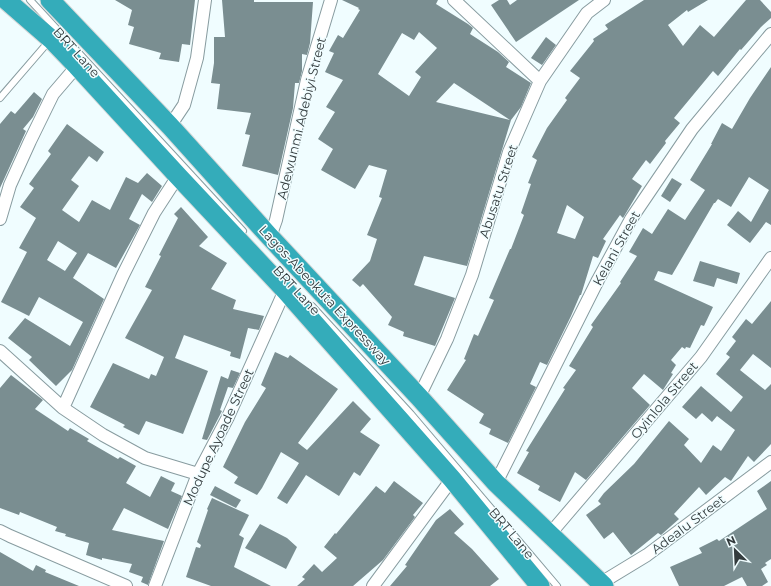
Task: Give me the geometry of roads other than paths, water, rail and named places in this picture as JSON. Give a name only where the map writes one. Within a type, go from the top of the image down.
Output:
[{"type":"highway","name":"Lagos-Abeokuta Expressway","points":[[6,0],[51,39],[77,66],[285,290],[452,479],[540,586]]},
{"type":"highway","name":"Lagos-Abeokuta Expressway","points":[[50,0],[170,126],[496,483],[549,535],[603,584]]},
{"type":"street","points":[[170,126],[184,105],[198,58],[205,0]]},
{"type":"street","name":"Adewunmi Adebiyi Street","points":[[270,237],[276,220],[307,80],[331,0]]},
{"type":"street","points":[[454,0],[540,81]]},
{"type":"street","name":"Abusatu Street","points":[[419,397],[447,339],[466,289],[509,152],[540,81],[587,13],[604,0]]},
{"type":"street","name":"Kelani Street","points":[[496,483],[598,280],[631,219],[692,129],[771,34]]},
{"type":"street","points":[[0,219],[10,185],[53,94],[77,66]]},
{"type":"street","points":[[63,408],[123,275],[151,220],[178,176]]},
{"type":"street","name":"Oyinlola Street","points":[[549,535],[701,357],[771,258]]},
{"type":"street","name":"Modupe Ayoade Street","points":[[155,586],[198,474],[228,417],[285,290]]},
{"type":"street","points":[[0,351],[63,408],[103,435],[145,458],[198,474]]},
{"type":"street","name":"Adealu Street","points":[[603,584],[647,555],[771,462]]},
{"type":"street","points":[[373,586],[452,479]]},
{"type":"street","points":[[0,531],[126,586]]},
{"type":"lane","name":"BRT Lane","points":[[30,0],[246,234]]},
{"type":"lane","points":[[0,98],[51,39]]},
{"type":"lane","name":"BRT Lane","points":[[305,299],[411,414],[557,586]]}]
